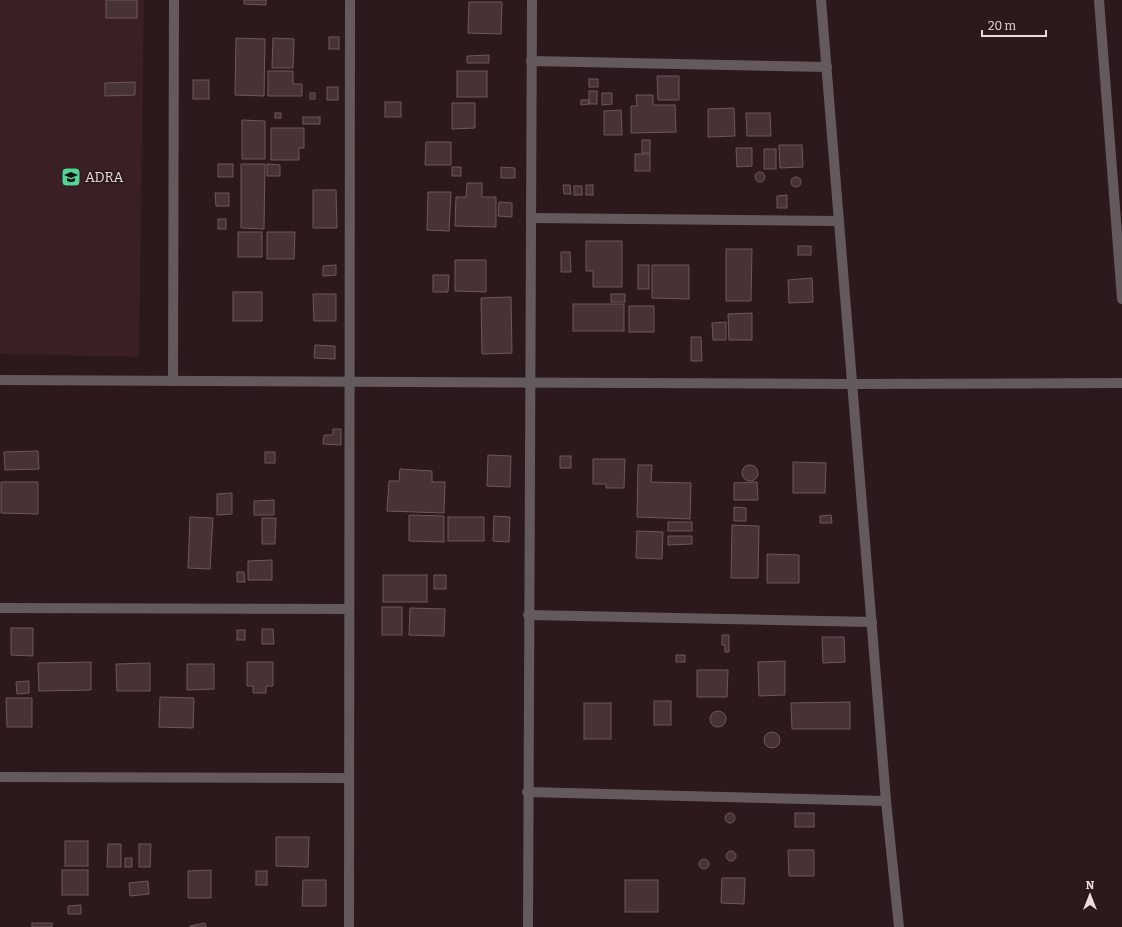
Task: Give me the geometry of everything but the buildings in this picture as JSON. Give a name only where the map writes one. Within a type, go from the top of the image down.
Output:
[{"type":"street","points":[[173,381],[174,0]]},
{"type":"street","points":[[349,927],[348,609],[350,0]]},
{"type":"street","points":[[528,927],[527,792],[532,0]]},
{"type":"street","points":[[821,0],[886,801],[899,927]]},
{"type":"street","points":[[1099,0],[1122,299]]},
{"type":"street","points":[[532,61],[826,67]]},
{"type":"street","points":[[531,218],[839,220]]},
{"type":"street","points":[[0,380],[530,381],[852,384],[1122,383]]},
{"type":"street","points":[[0,608],[348,609]]},
{"type":"street","points":[[528,615],[872,622]]},
{"type":"street","points":[[0,777],[348,778]]},
{"type":"street","points":[[527,792],[886,801]]},
{"type":"shaded area","name":"ADRA","points":[[0,0],[144,0],[139,357],[0,354]]},
{"type":"place","name":"ADRA","points":[[71,177]]}]
